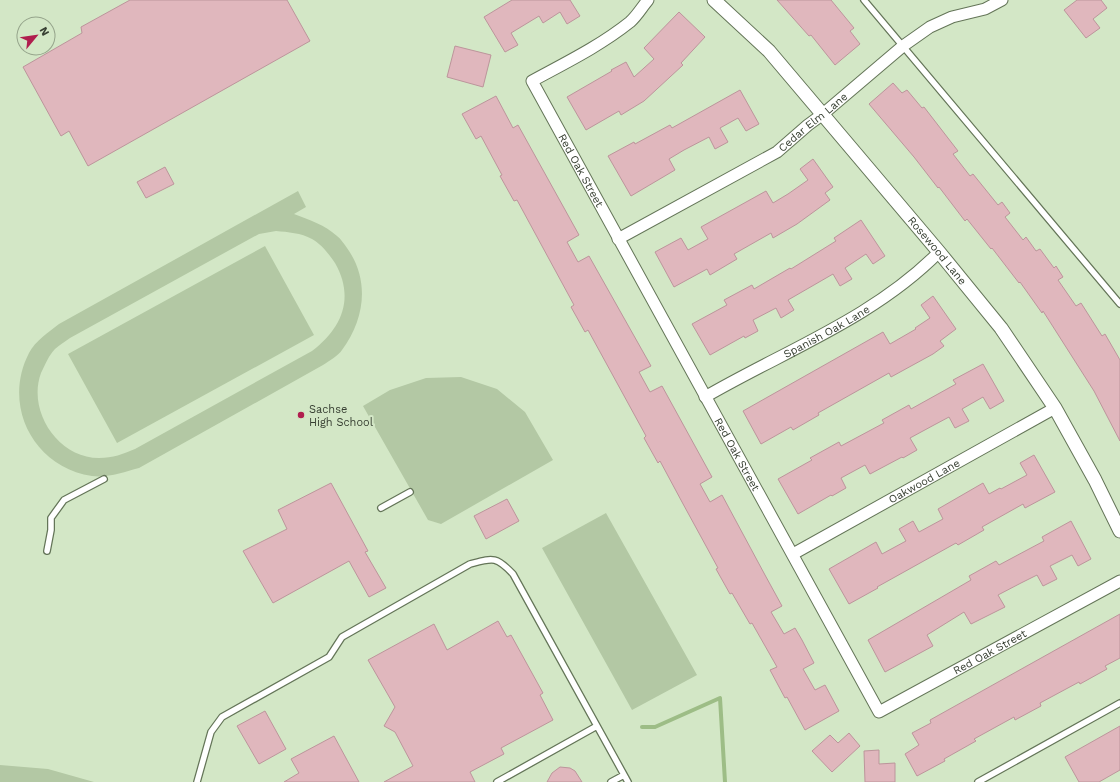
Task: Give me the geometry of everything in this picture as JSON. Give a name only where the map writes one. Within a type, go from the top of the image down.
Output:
[{"type":"street","name":"Red Oak Street","points":[[648,0],[626,25],[567,62],[532,81],[879,712],[1120,581]]},
{"type":"street","name":"Rosewood Lane","points":[[714,0],[769,51],[939,252],[1001,328],[1055,408],[1095,480],[1120,531]]},
{"type":"street","name":"Cedar Elm Lane","points":[[618,239],[777,152],[903,46],[930,27],[952,17],[985,9],[1002,0]]},
{"type":"street","name":"Spanish Oak Lane","points":[[705,397],[830,330],[869,307],[898,288],[925,266],[939,252]]},
{"type":"street","name":"Oakwood Lane","points":[[793,554],[1055,408]]},
{"type":"lane","points":[[864,0],[1120,304]]},
{"type":"lane","points":[[47,551],[51,530],[51,518],[64,500],[104,479]]},
{"type":"lane","points":[[381,508],[410,492]]},
{"type":"lane","points":[[197,782],[211,732],[222,717],[329,657],[342,637],[470,564],[491,559],[504,564],[514,574],[628,782]]},
{"type":"lane","points":[[978,782],[1120,703]]},
{"type":"lane","points":[[497,782],[597,726]]},
{"type":"lane","points":[[611,782],[624,775]]},
{"type":"green space","points":[[298,191],[306,207],[294,214],[322,226],[340,239],[354,260],[362,286],[360,313],[356,325],[342,350],[333,358],[139,468],[104,476],[92,476],[71,470],[53,460],[39,447],[28,431],[22,412],[19,393],[22,373],[29,353],[38,341],[59,324]],"holes":[[[276,231],[299,234],[315,241],[322,246],[330,256],[341,276],[344,288],[342,312],[338,322],[322,342],[312,351],[126,453],[104,458],[84,456],[71,450],[59,441],[49,430],[42,417],[38,402],[38,388],[41,373],[49,357],[58,346],[259,234]]]},
{"type":"green space","points":[[265,246],[314,335],[117,443],[68,354]]},
{"type":"green space","points":[[461,377],[497,389],[525,412],[553,460],[441,524],[428,520],[363,406],[390,390],[426,378]]},
{"type":"green space","points":[[606,513],[697,675],[632,710],[542,548]]},
{"type":"green space","points":[[0,765],[48,769],[94,782],[0,782]]},
{"type":"building","points":[[130,0],[287,0],[310,41],[88,166],[69,131],[61,136],[23,67],[42,56],[56,56],[56,48],[82,33],[81,27]]},
{"type":"building","points":[[512,0],[570,0],[580,16],[567,24],[560,12],[543,23],[539,16],[511,33],[518,45],[505,52],[484,17]]},
{"type":"building","points":[[777,0],[831,0],[854,28],[850,31],[860,44],[835,65],[811,35],[809,36]]},
{"type":"building","points":[[1077,0],[1101,0],[1107,8],[1093,19],[1100,28],[1086,38],[1064,10]]},
{"type":"building","points":[[679,12],[705,37],[681,63],[683,65],[644,101],[621,115],[619,111],[586,130],[567,97],[626,62],[634,77],[654,59],[644,48]]},
{"type":"building","points":[[455,46],[491,55],[483,87],[447,77]]},
{"type":"building","points":[[893,83],[902,93],[907,90],[922,108],[924,107],[958,151],[953,154],[970,176],[973,174],[998,205],[1002,202],[1010,213],[1005,217],[1023,240],[1026,237],[1036,251],[1040,249],[1054,268],[1056,266],[1063,277],[1058,280],[1076,306],[1081,303],[1102,336],[1105,334],[1120,360],[1120,441],[1094,391],[1043,311],[1042,313],[1020,282],[1019,283],[992,248],[991,249],[967,219],[965,221],[939,187],[938,188],[869,104]]},
{"type":"building","points":[[740,90],[759,124],[746,131],[738,118],[720,128],[728,142],[715,149],[709,137],[684,150],[669,159],[675,170],[631,196],[608,156],[634,142],[635,144],[670,125],[672,128]]},
{"type":"building","points":[[496,96],[513,128],[518,125],[579,235],[567,242],[578,262],[589,256],[651,366],[639,372],[650,392],[662,386],[712,477],[700,484],[710,502],[722,495],[782,606],[771,612],[784,634],[795,628],[814,663],[803,669],[815,690],[825,685],[839,711],[805,730],[770,670],[777,667],[752,623],[750,624],[732,593],[730,594],[716,569],[718,568],[660,461],[658,463],[644,438],[646,436],[588,330],[585,332],[571,307],[574,305],[517,200],[514,201],[481,136],[476,139],[462,114]]},
{"type":"building","points":[[813,159],[833,187],[825,193],[830,200],[797,224],[773,238],[771,233],[734,254],[737,259],[710,275],[707,269],[674,287],[655,252],[681,238],[688,250],[708,239],[701,227],[766,191],[773,203],[808,180],[800,169]]},
{"type":"building","points":[[165,167],[174,184],[146,198],[137,182]]},
{"type":"building","points":[[861,220],[885,256],[873,264],[866,254],[845,268],[852,279],[840,286],[833,274],[788,300],[794,310],[781,318],[776,308],[753,320],[758,331],[745,338],[744,336],[710,355],[692,324],[727,305],[724,300],[752,285],[754,289],[790,268],[791,269],[836,241],[834,238]]},
{"type":"building","points":[[933,296],[956,329],[940,341],[944,346],[933,354],[891,377],[889,373],[818,413],[819,415],[793,430],[791,427],[761,444],[743,411],[883,332],[890,344],[916,329],[915,328],[930,318],[921,305]]},
{"type":"building","points":[[983,364],[1004,401],[990,409],[983,397],[962,409],[969,421],[955,428],[949,417],[910,438],[917,450],[870,474],[865,465],[841,478],[846,488],[798,514],[778,479],[812,460],[810,458],[839,442],[841,446],[884,423],[882,420],[909,405],[911,409],[956,384],[953,380]]},
{"type":"building","points":[[1034,455],[1055,492],[1025,508],[1023,504],[982,527],[984,530],[958,545],[956,543],[849,604],[829,569],[876,542],[882,554],[906,541],[899,529],[913,521],[919,532],[943,519],[938,509],[983,483],[989,494],[1027,475],[1020,463]]},
{"type":"building","points":[[331,483],[368,551],[365,552],[386,588],[369,597],[349,561],[273,603],[243,551],[287,529],[278,510]]},
{"type":"building","points":[[507,499],[519,521],[486,539],[474,516]]},
{"type":"building","points":[[1071,521],[1091,559],[1078,566],[1072,555],[1050,566],[1057,579],[1043,586],[1037,575],[998,595],[1005,607],[971,624],[964,612],[927,635],[933,646],[885,672],[868,640],[971,580],[969,576],[996,561],[999,565],[1044,541],[1042,537]]},
{"type":"building","points":[[1120,614],[1120,658],[1105,666],[1107,669],[1040,703],[1041,706],[1015,720],[1014,717],[974,739],[976,741],[944,759],[945,761],[917,776],[905,754],[919,745],[912,733],[931,723],[930,720]]},
{"type":"building","points":[[498,621],[507,637],[511,635],[543,693],[540,695],[553,720],[501,748],[504,754],[470,772],[475,782],[384,782],[413,766],[395,732],[384,726],[395,707],[368,660],[434,624],[447,650]]},
{"type":"building","points":[[265,711],[286,749],[259,764],[237,726]]},
{"type":"building","points":[[1120,726],[1120,770],[1099,782],[1079,782],[1065,757]]},
{"type":"building","points":[[849,733],[860,746],[832,772],[812,751],[830,735],[838,743]]},
{"type":"building","points":[[334,736],[359,782],[284,782],[299,773],[291,759]]},
{"type":"building","points":[[879,750],[879,764],[895,763],[895,782],[865,782],[864,751]]},
{"type":"building","points":[[560,767],[570,768],[575,771],[582,782],[547,782],[552,773]]},
{"type":"waterway","points":[[642,727],[655,727],[720,698],[725,782]]},
{"type":"place","name":"Sachse High School","points":[[301,415]]}]
